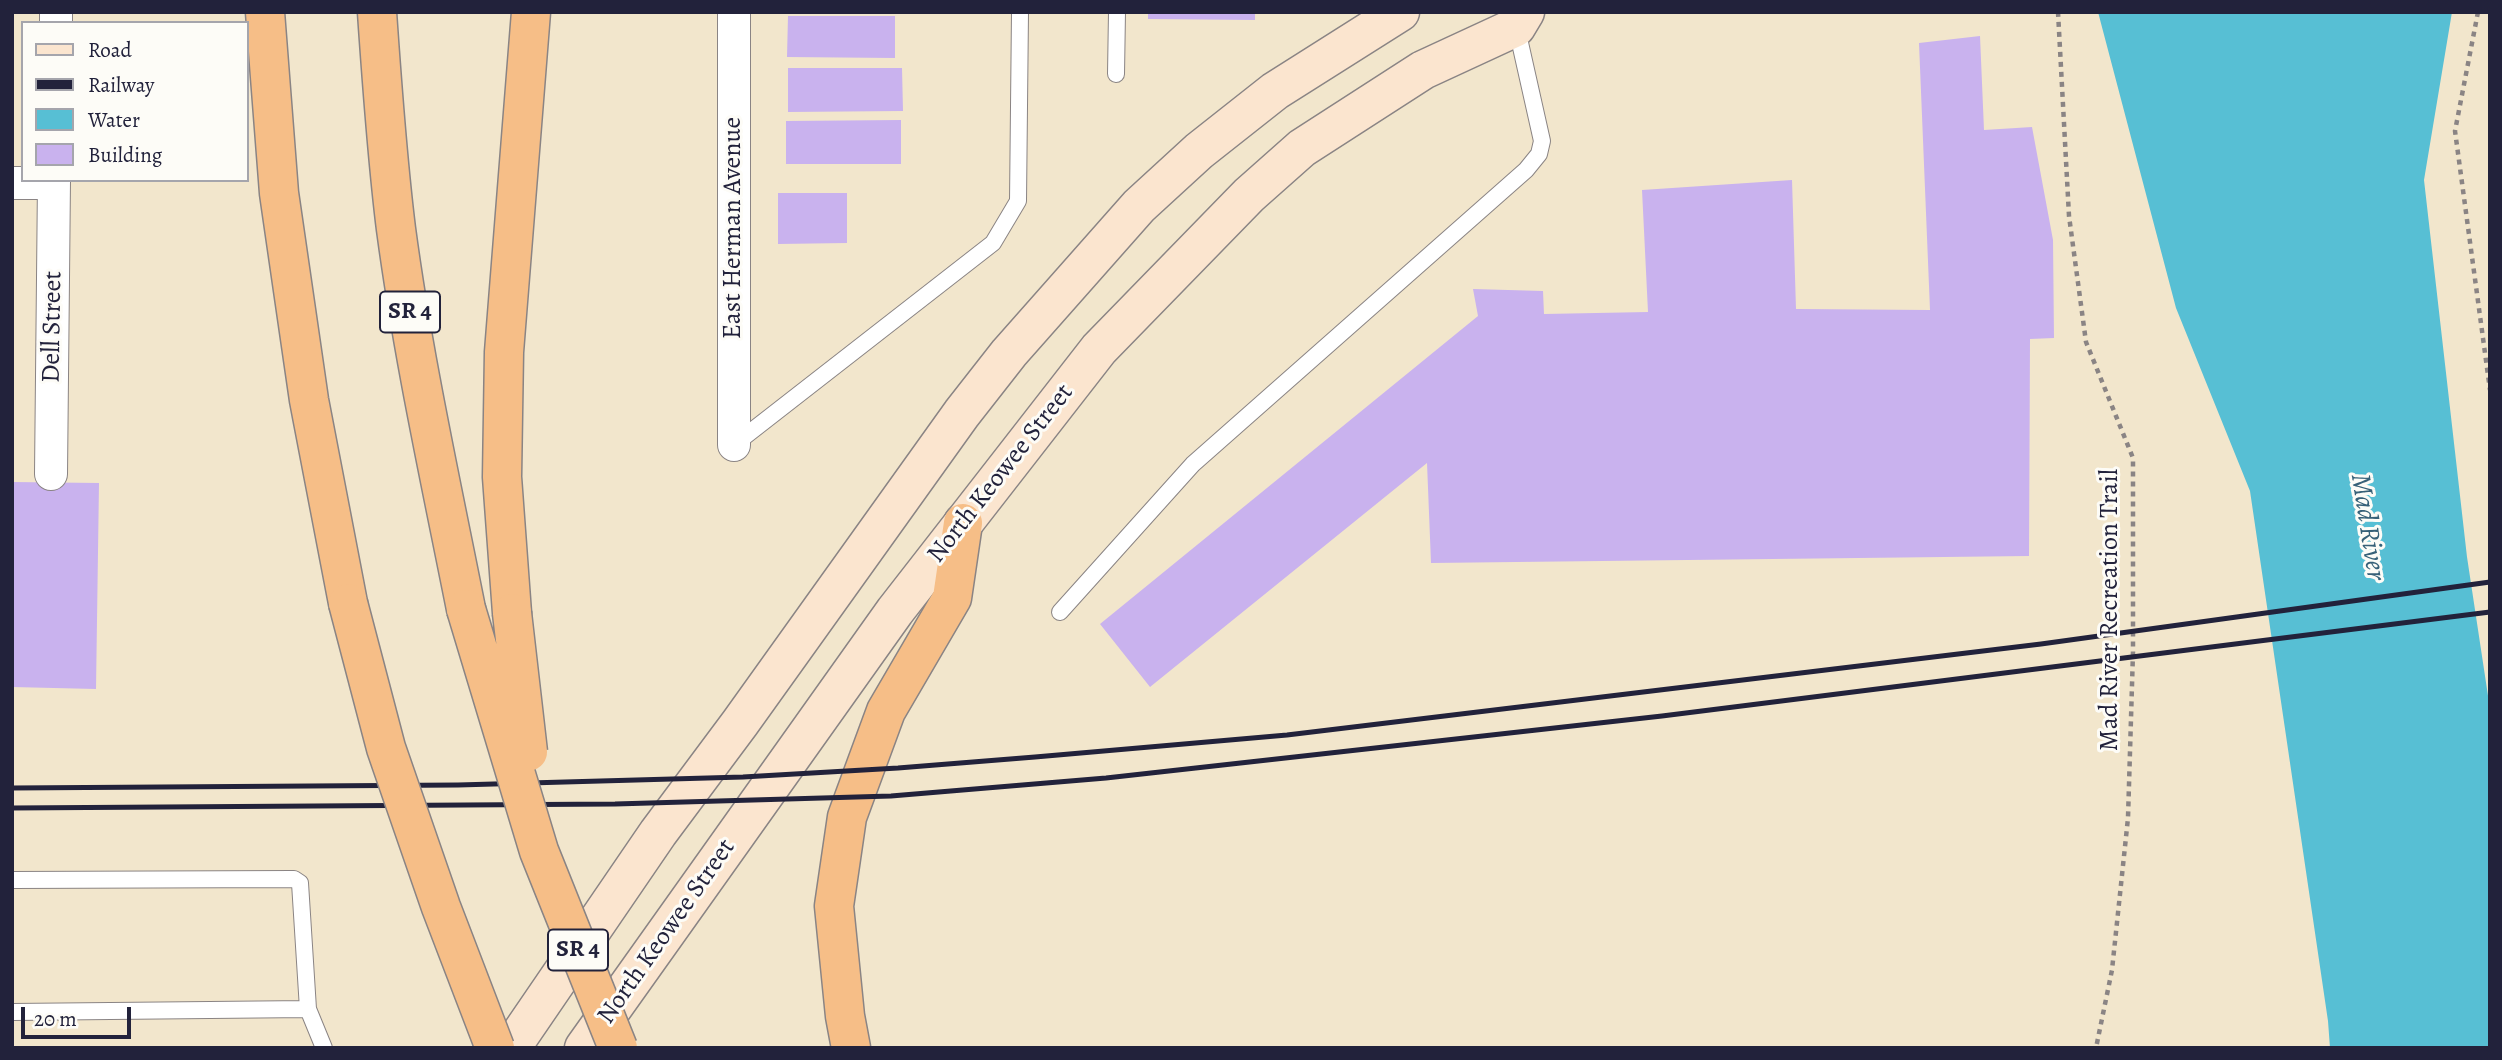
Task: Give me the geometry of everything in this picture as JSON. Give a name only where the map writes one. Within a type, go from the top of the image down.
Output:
[{"type":"highway","points":[[265,12],[281,207],[309,401],[348,603],[386,748],[441,907],[495,1048]]},
{"type":"highway","name":"SR 4","points":[[377,12],[384,126],[397,231],[424,396],[466,609],[539,851],[618,1048]]},
{"type":"highway","points":[[531,12],[504,352],[502,477],[512,613],[539,851]]},
{"type":"highway","points":[[851,1048],[845,1016],[834,906],[847,817],[886,711],[952,598],[963,523]]},
{"type":"main road","points":[[511,1048],[658,833],[962,413],[1009,353],[1139,206],[1199,151],[1275,90],[1400,12]]},
{"type":"main road","name":"North Keowee Street","points":[[584,1048],[895,611],[1099,349],[1249,195],[1302,148],[1423,70],[1518,17]]},
{"type":"street","name":"East Herman Avenue","points":[[734,12],[734,445]]},
{"type":"street","points":[[12,183],[54,182]]},
{"type":"street","name":"Dell Street","points":[[51,474],[54,182]]},
{"type":"lane","points":[[734,445],[993,243],[1018,201],[1020,12]]},
{"type":"lane","points":[[1116,74],[1117,12]]},
{"type":"lane","points":[[1060,612],[1193,464],[1526,170],[1539,153],[1542,141],[1518,17]]},
{"type":"lane","points":[[12,880],[294,879],[300,883],[308,1009],[324,1048]]},
{"type":"lane","points":[[12,1012],[308,1009]]},
{"type":"path","name":"Mad River Recreation Trail","points":[[2058,12],[2069,216],[2086,342],[2133,458],[2133,652],[2127,818],[2112,970],[2096,1048]]},
{"type":"path","points":[[2478,12],[2455,131],[2490,390]]},
{"type":"water","name":"Mad River","points":[[2098,12],[2452,12],[2424,180],[2467,557],[2490,709],[2490,1048],[2330,1048],[2250,491],[2176,308]]},
{"type":"building","points":[[1148,12],[1255,12],[1255,20],[1148,19]]},
{"type":"building","points":[[788,16],[895,16],[895,58],[787,57]]},
{"type":"building","points":[[1980,36],[1984,130],[2032,127],[2053,240],[2054,338],[2030,339],[2029,556],[1431,563],[1427,463],[1150,687],[1100,624],[1478,316],[1473,289],[1543,291],[1544,314],[1648,312],[1642,190],[1792,180],[1796,309],[1930,310],[1919,43]]},
{"type":"building","points":[[788,68],[902,68],[903,111],[788,112]]},
{"type":"building","points":[[901,120],[901,164],[786,164],[786,121]]},
{"type":"building","points":[[778,193],[847,193],[847,243],[778,244]]},
{"type":"building","points":[[12,482],[99,483],[96,689],[12,687]]},
{"type":"railway","points":[[12,788],[458,785],[743,777],[1035,757],[1287,735],[2041,644],[2490,582]]},
{"type":"railway","points":[[12,808],[615,804],[891,796],[1106,778],[1662,716],[2490,612]]}]
